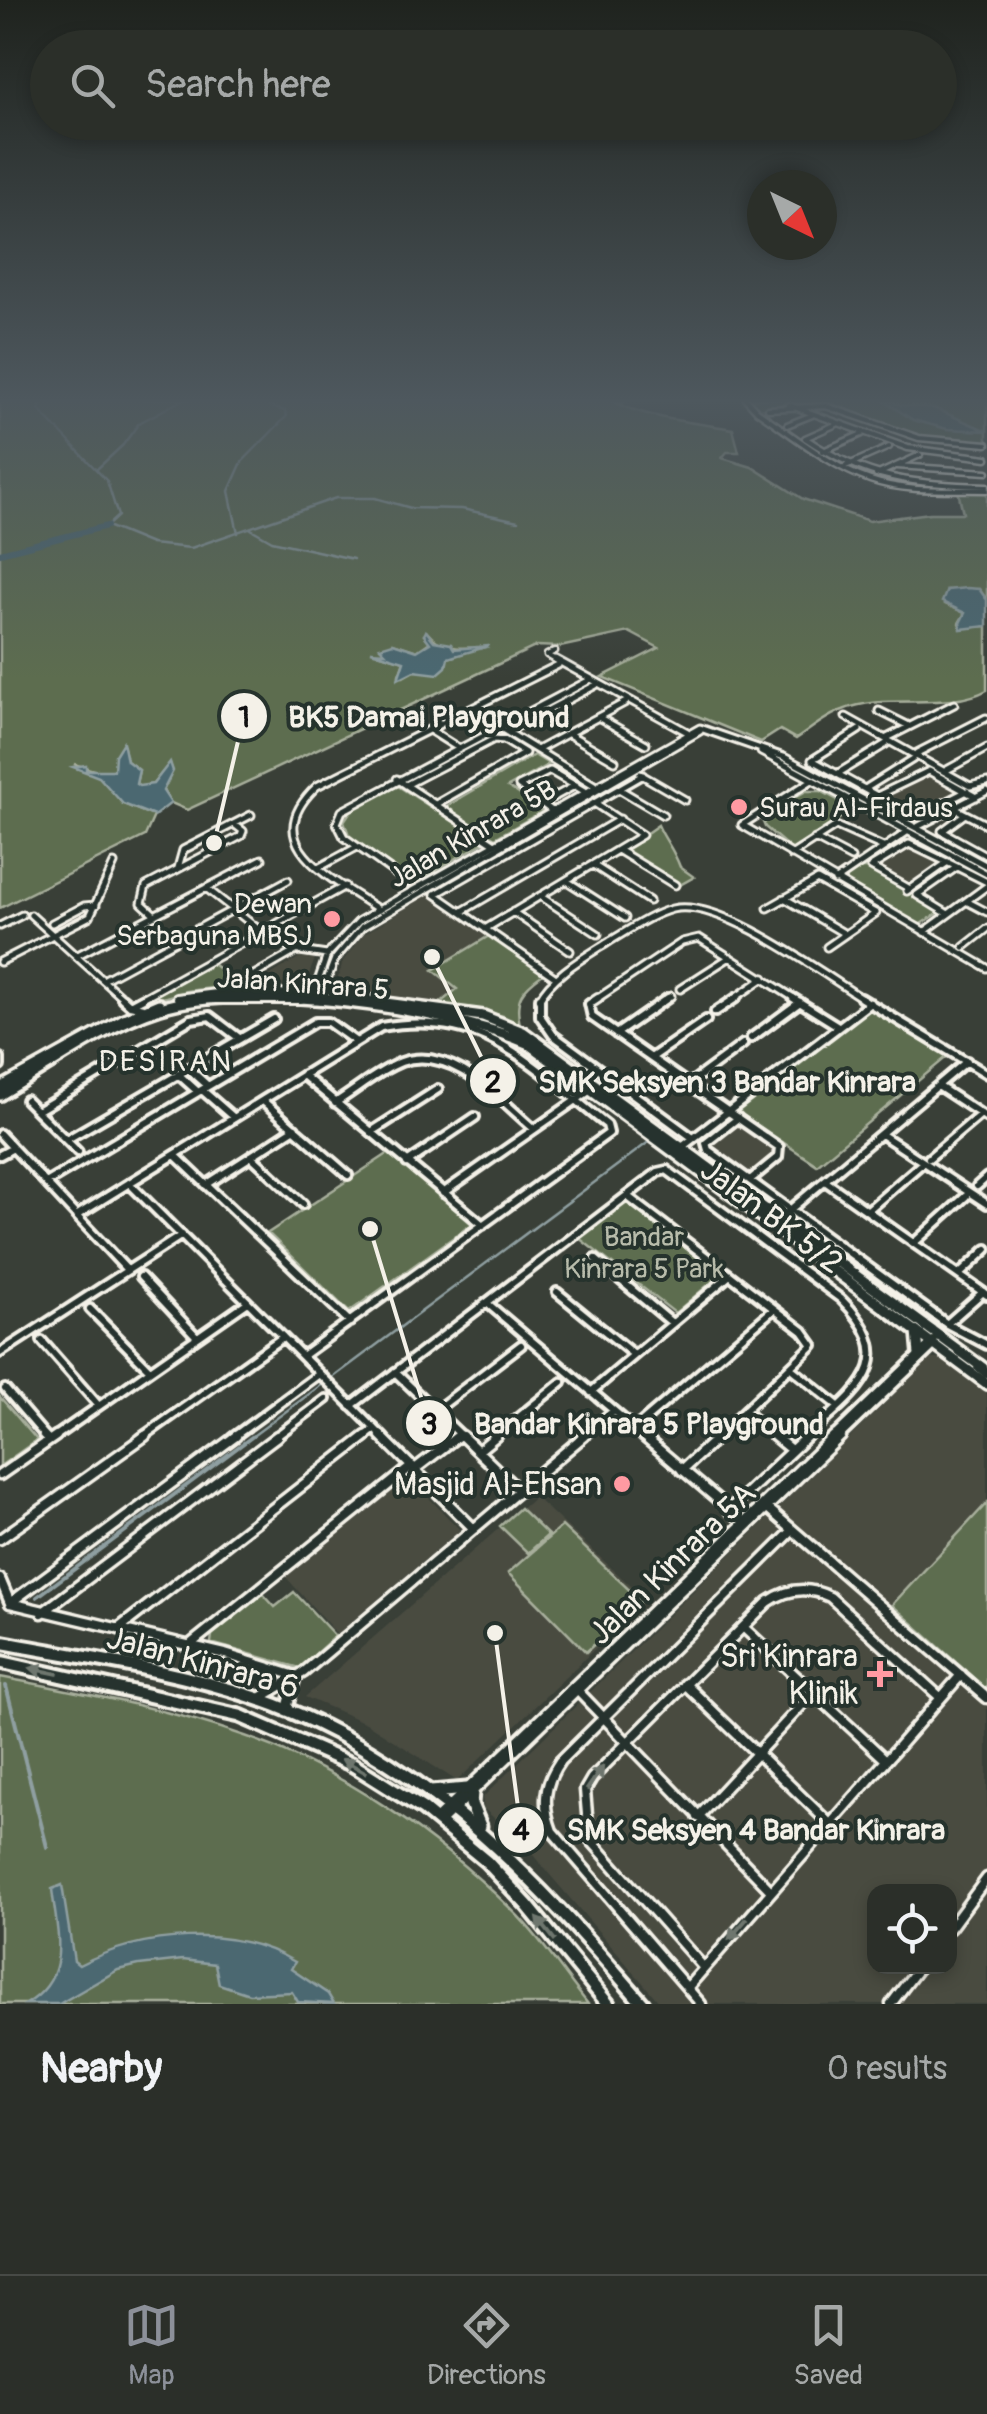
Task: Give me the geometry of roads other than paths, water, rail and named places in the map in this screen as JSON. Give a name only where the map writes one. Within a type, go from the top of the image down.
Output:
[{"type":"main road","name":"Jalan Kinrara 5","points":[[0,1091],[124,1019],[189,995],[225,991],[296,994],[483,1016],[523,1032],[932,1345]]},
{"type":"main road","name":"Jalan Kinrara 5","points":[[0,1091],[160,1008],[222,997],[317,996],[478,1021],[517,1036],[595,1087]]},
{"type":"main road","name":"Jalan Kinrara 5","points":[[775,1222],[932,1345],[984,1369]]},
{"type":"main road","points":[[917,1332],[987,1384]]},
{"type":"main road","name":"Jalan Kinrara 6","points":[[0,1642],[190,1680],[287,1709],[355,1742],[482,1830],[536,1880],[643,2004]]},
{"type":"main road","name":"Jalan Kinrara 6","points":[[0,1662],[169,1698],[277,1728],[356,1766],[436,1823],[514,1890],[608,2004]]},
{"type":"main road","points":[[431,1792],[469,1790],[482,1830]]},
{"type":"street","points":[[555,651],[547,655],[691,734],[707,731],[746,750],[771,756],[987,866]]},
{"type":"street","points":[[544,657],[676,730]]},
{"type":"street","points":[[381,912],[302,854],[290,835],[298,804],[317,786],[558,664]]},
{"type":"street","points":[[407,882],[338,828],[342,811],[588,680]]},
{"type":"street","points":[[507,732],[596,685]]},
{"type":"street","points":[[537,750],[626,702]]},
{"type":"street","points":[[836,774],[909,726],[954,704]]},
{"type":"street","points":[[879,711],[909,726]]},
{"type":"street","points":[[598,717],[646,744]]},
{"type":"street","points":[[846,717],[970,786],[987,782]]},
{"type":"street","points":[[865,790],[915,756],[986,718]]},
{"type":"street","points":[[499,727],[602,790]]},
{"type":"street","points":[[429,730],[458,748]]},
{"type":"street","points":[[859,730],[812,758],[906,814],[921,817],[967,792]]},
{"type":"street","points":[[567,733],[615,761]]},
{"type":"street","name":"Jalan Kinrara 5B","points":[[317,996],[326,956],[352,926],[602,790],[691,734]]},
{"type":"street","points":[[406,785],[491,740],[501,739],[525,753],[436,804]]},
{"type":"street","points":[[945,771],[987,748]]},
{"type":"street","points":[[632,769],[685,800]]},
{"type":"street","name":"Jalan Kinrara 5B","points":[[498,846],[585,791],[632,769]]},
{"type":"street","points":[[867,802],[925,770],[936,772],[976,796]]},
{"type":"street","points":[[552,811],[520,791],[520,785],[550,771],[585,791]]},
{"type":"street","points":[[436,894],[643,775]]},
{"type":"street","points":[[816,778],[987,874]]},
{"type":"street","points":[[816,778],[742,824],[987,968]]},
{"type":"street","points":[[397,779],[498,846]]},
{"type":"street","points":[[542,804],[576,786]]},
{"type":"street","points":[[620,789],[663,815]]},
{"type":"street","points":[[835,880],[908,831],[987,790]]},
{"type":"street","points":[[485,929],[642,832],[594,803]]},
{"type":"street","points":[[954,808],[987,826]]},
{"type":"street","points":[[965,814],[942,831],[987,856]]},
{"type":"street","points":[[178,868],[183,850],[251,815]]},
{"type":"street","points":[[460,912],[620,819]]},
{"type":"street","points":[[155,915],[142,902],[146,886],[241,836],[243,830],[234,824]]},
{"type":"street","points":[[791,855],[840,825],[884,847]]},
{"type":"street","points":[[816,838],[851,858]]},
{"type":"street","points":[[871,866],[909,844],[987,884],[924,932]]},
{"type":"street","points":[[319,867],[357,846]]},
{"type":"street","points":[[618,850],[674,886]]},
{"type":"street","points":[[76,956],[262,859]]},
{"type":"street","points":[[862,862],[909,890],[948,862]]},
{"type":"street","points":[[0,962],[90,916],[114,864]]},
{"type":"street","points":[[592,865],[649,901]]},
{"type":"street","points":[[948,914],[917,895],[957,867]]},
{"type":"street","points":[[103,980],[288,880]]},
{"type":"street","points":[[567,880],[625,918]]},
{"type":"street","points":[[768,908],[817,880],[876,913]]},
{"type":"street","points":[[124,1019],[130,1004],[345,886]]},
{"type":"street","points":[[425,887],[556,978]]},
{"type":"street","points":[[206,888],[296,951],[326,956]]},
{"type":"street","points":[[540,896],[598,934]]},
{"type":"street","points":[[784,898],[846,934]]},
{"type":"street","points":[[966,901],[987,912]]},
{"type":"street","points":[[52,923],[84,906],[96,905]]},
{"type":"street","points":[[693,1138],[550,1034],[538,1004],[542,991],[556,978],[657,914],[681,908],[700,908],[735,920],[987,1074]]},
{"type":"street","points":[[827,947],[882,908]]},
{"type":"street","name":"Jalan Kinrara 5B","points":[[317,996],[346,943],[381,912]]},
{"type":"street","points":[[514,912],[570,951]]},
{"type":"street","points":[[30,914],[130,1004],[147,1008]]},
{"type":"street","points":[[0,926],[22,915]]},
{"type":"street","points":[[964,946],[987,929]]},
{"type":"street","points":[[750,1180],[781,1152],[588,1013],[593,1000],[687,939],[699,938],[838,1026]]},
{"type":"street","points":[[240,983],[296,951]]},
{"type":"street","points":[[680,989],[730,957]]},
{"type":"street","points":[[715,1012],[764,978]]},
{"type":"street","points":[[616,1034],[671,996]]},
{"type":"street","points":[[751,1038],[800,1002]]},
{"type":"street","points":[[679,1149],[870,1003]]},
{"type":"street","points":[[37,1111],[190,1019],[210,1016],[240,1038]]},
{"type":"street","points":[[66,1140],[274,1018]]},
{"type":"street","points":[[651,1058],[706,1020]]},
{"type":"street","points":[[46,1183],[315,1022],[328,1022],[356,1042]]},
{"type":"street","points":[[76,1216],[381,1026],[402,1022],[459,1026],[491,1040],[607,1126],[610,1133],[302,1356]]},
{"type":"street","points":[[689,1084],[743,1044]]},
{"type":"street","points":[[0,1058],[0,1066]]},
{"type":"street","points":[[336,1103],[399,1062],[426,1060],[462,1071],[534,1129]]},
{"type":"street","points":[[775,1222],[968,1062]]},
{"type":"street","points":[[183,1071],[234,1118]]},
{"type":"street","points":[[303,1075],[482,1226]]},
{"type":"street","points":[[929,1158],[984,1116],[938,1086]]},
{"type":"street","points":[[444,1193],[595,1087]]},
{"type":"street","points":[[370,1132],[438,1089]]},
{"type":"street","points":[[26,1100],[78,1152]]},
{"type":"street","points":[[262,1100],[348,1175]]},
{"type":"street","points":[[407,1162],[475,1117]]},
{"type":"street","points":[[738,1118],[705,1145],[947,1324],[987,1345]]},
{"type":"street","points":[[206,1184],[295,1128]]},
{"type":"street","points":[[0,1134],[128,1270]]},
{"type":"street","points":[[881,1134],[987,1204]]},
{"type":"street","points":[[0,1155],[13,1148]]},
{"type":"street","points":[[174,1154],[350,1322]]},
{"type":"street","points":[[251,1156],[302,1204]]},
{"type":"street","points":[[868,1210],[920,1165]]},
{"type":"street","name":"Jalan BK 5/2","points":[[352,1406],[658,1172],[667,1170],[857,1314],[871,1337],[873,1362],[865,1380],[729,1510]]},
{"type":"street","points":[[977,1186],[987,1177]]},
{"type":"street","points":[[825,1181],[985,1293],[947,1324]]},
{"type":"street","points":[[129,1182],[474,1529]]},
{"type":"street","points":[[627,1196],[811,1340],[811,1349],[792,1370],[682,1470]]},
{"type":"street","points":[[914,1243],[966,1196]]},
{"type":"street","points":[[0,1353],[182,1235]]},
{"type":"street","points":[[959,1275],[987,1249]]},
{"type":"street","points":[[594,1259],[672,1324]]},
{"type":"street","points":[[591,1392],[730,1275]]},
{"type":"street","points":[[140,1277],[197,1337]]},
{"type":"street","points":[[557,1292],[634,1356]]},
{"type":"street","points":[[0,1475],[248,1302]]},
{"type":"street","points":[[487,1302],[745,1523]]},
{"type":"street","points":[[90,1309],[150,1370]]},
{"type":"street","points":[[634,1429],[774,1309]]},
{"type":"street","points":[[0,1539],[283,1337]]},
{"type":"street","points":[[42,1341],[99,1406]]},
{"type":"street","points":[[436,1410],[521,1345]]},
{"type":"street","name":"Jalan Kinrara 5A","points":[[436,1823],[932,1345]]},
{"type":"street","points":[[792,1370],[838,1405]]},
{"type":"street","points":[[395,1372],[518,1491]]},
{"type":"street","points":[[10,1603],[322,1377]]},
{"type":"street","points":[[478,1451],[562,1382]]},
{"type":"street","points":[[5,1389],[48,1441]]},
{"type":"street","points":[[42,1614],[326,1399]]},
{"type":"street","points":[[256,1699],[280,1690],[304,1672],[613,1411]]},
{"type":"street","points":[[745,1412],[791,1450]]},
{"type":"street","points":[[118,1629],[375,1429]]},
{"type":"street","points":[[192,1644],[460,1434]]},
{"type":"street","points":[[764,1505],[987,1698]]},
{"type":"street","points":[[701,2004],[569,1854],[548,1822],[544,1799],[554,1768],[794,1530]]},
{"type":"street","points":[[0,1580],[10,1603],[42,1614],[192,1644],[296,1676]]},
{"type":"street","points":[[704,1968],[586,1832],[587,1784],[781,1591],[821,1592],[941,1698]]},
{"type":"street","points":[[743,1627],[886,1760]]},
{"type":"street","points":[[687,1988],[960,1675]]},
{"type":"street","points":[[287,1709],[296,1676]]},
{"type":"street","points":[[686,1684],[830,1824]]},
{"type":"street","points":[[575,1688],[771,1891]]},
{"type":"street","points":[[698,1817],[814,1692]]},
{"type":"street","points":[[957,1919],[987,1878]]},
{"type":"street","points":[[891,2004],[914,1974]]},
{"type":"water","points":[[979,589],[987,600],[987,626],[961,629],[965,613],[942,602],[947,590]]},
{"type":"water","points":[[426,631],[434,641],[451,644],[454,649],[489,646],[448,658],[446,667],[438,674],[414,671],[398,679],[404,661],[371,651],[385,652],[380,647],[393,643],[417,651],[430,643],[424,635]]},
{"type":"water","points":[[123,742],[127,761],[139,770],[139,786],[153,784],[170,762],[173,771],[163,791],[171,803],[154,816],[123,804],[99,777],[73,767],[114,770],[115,755]]},
{"type":"water","points":[[62,1885],[74,1961],[79,1965],[131,1945],[159,1940],[187,1937],[244,1942],[295,1962],[291,1969],[328,1994],[334,2004],[298,2002],[292,1992],[249,1994],[219,1984],[215,1964],[183,1960],[118,1970],[59,2004],[26,2004],[41,1993],[56,1968],[58,1938],[52,1889]]},
{"type":"waterway","points":[[111,493],[118,516],[107,526],[151,544],[191,548],[238,532]]},
{"type":"waterway","points":[[229,493],[238,532]]},
{"type":"waterway","points":[[238,532],[336,498],[375,498],[411,508],[462,509],[518,521]]},
{"type":"waterway","points":[[0,553],[107,526]]},
{"type":"waterway","points":[[251,529],[272,541],[353,559]]},
{"type":"waterway","points":[[331,1379],[650,1141]]},
{"type":"waterway","points":[[250,1438],[324,1383]]},
{"type":"waterway","points":[[37,1597],[253,1436]]},
{"type":"waterway","points":[[6,1686],[47,1847]]},
{"type":"place","name":"Surau Al-Firdaus","points":[[739,807]]},
{"type":"place","name":"BK5 Damai Playground","points":[[214,843]]},
{"type":"place","name":"Dewan Serbaguna MBSJ","points":[[332,919]]},
{"type":"place","name":"SMK Seksyen 3 Bandar Kinrara","points":[[432,957]]},
{"type":"place","name":"Bandar Kinrara 5 Playground","points":[[370,1229]]},
{"type":"place","name":"Masjid Al-Ehsan","points":[[622,1484]]},
{"type":"place","name":"SMK Seksyen 4 Bandar Kinrara","points":[[495,1633]]},
{"type":"place","name":"Sri Kinrara Klinik","points":[[880,1674]]},
{"type":"district","name":"DESIRAN","points":[[166,1061]]},
{"type":"park label","name":"Bandar Kinrara 5 Park","points":[[644,1252]]}]
